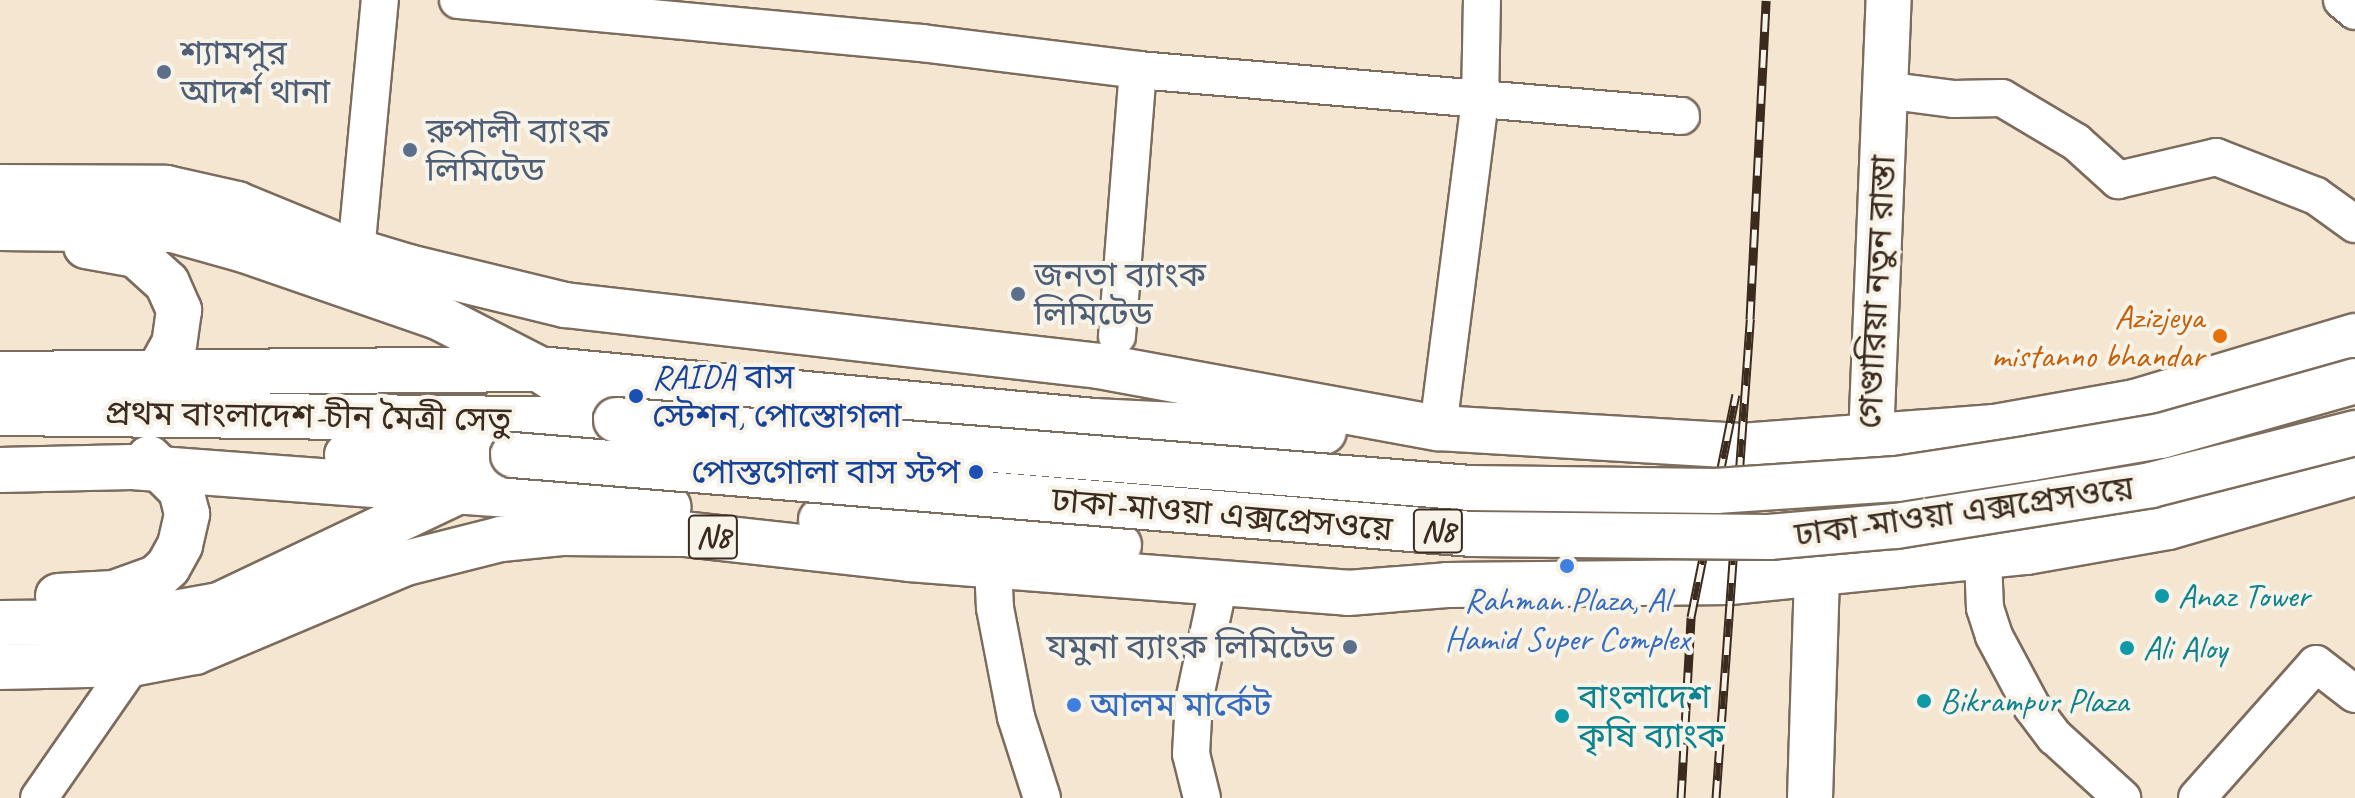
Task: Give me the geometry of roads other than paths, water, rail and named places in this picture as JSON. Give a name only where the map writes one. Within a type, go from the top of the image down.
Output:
[{"type":"main road","name":"গেণ্ডারিয়া নতুন রাস্তা","points":[[1817,574],[1871,439],[1889,0]]},
{"type":"main road","points":[[0,187],[166,188],[237,204],[356,252],[483,289],[565,305],[1099,366],[1422,426],[1741,446],[1871,439],[1994,427],[2135,402],[2355,336]]},
{"type":"main road","points":[[0,228],[173,230],[438,317],[539,369],[616,420]]},
{"type":"main road","points":[[0,248],[107,246],[136,255],[154,268],[179,310],[179,328],[144,425],[181,490],[187,514],[180,545],[156,578],[114,593],[0,595]]},
{"type":"main road","points":[[0,470],[144,425],[539,369],[1094,421],[1363,433],[1422,426]]},
{"type":"main road","points":[[0,374],[144,425],[464,489],[1208,553],[1415,576],[1447,585]]},
{"type":"main road","name":"ঢাকা-মাওয়া এক্সপ্রেসওয়ে","points":[[616,420],[1470,488],[1716,491],[1897,479],[2046,456],[2161,436],[2355,381]]},
{"type":"main road","name":"প্রথম বাংলাদেশ-চীন মৈত্রী সেতু","points":[[0,413],[144,425],[616,420]]},
{"type":"main road","name":"N8","points":[[0,452],[144,425],[513,455]]},
{"type":"main road","name":"ঢাকা-মাওয়া এক্সপ্রেসওয়ে","points":[[513,455],[1472,534],[1769,537],[1896,526],[2151,485],[2355,433]]},
{"type":"main road","points":[[0,623],[124,622],[219,605],[464,489],[513,455]]},
{"type":"main road","name":"N8","points":[[0,667],[132,664],[195,652],[406,563],[501,539],[684,534],[993,566],[1348,593],[1447,585],[1730,582],[1983,559],[2168,527],[2355,473]]},
{"type":"main road","points":[[1810,798],[1817,574]]},
{"type":"street","points":[[356,252],[380,0]]},
{"type":"street","points":[[458,0],[922,43],[1138,70],[1480,102],[1681,116]]},
{"type":"street","points":[[1422,426],[1480,102],[1482,0]]},
{"type":"street","points":[[2342,0],[2355,11]]},
{"type":"street","points":[[1117,336],[1138,70]]},
{"type":"street","points":[[1884,90],[1954,99],[2002,98],[2076,142],[2118,180],[2216,157],[2316,196],[2355,224]]},
{"type":"street","points":[[1871,439],[1983,559],[1985,608],[1994,636],[2032,707],[2055,737],[2122,798]]},
{"type":"street","points":[[993,566],[995,608],[1016,717],[1042,798]]},
{"type":"street","points":[[1202,798],[1191,754],[1194,701],[1219,583]]},
{"type":"street","points":[[39,798],[132,664]]},
{"type":"street","points":[[2197,798],[2316,664],[2355,694]]},
{"type":"railway","points":[[1716,798],[1750,319],[1766,0]]},
{"type":"railway","points":[[1681,798],[1691,617],[1736,394]]},
{"type":"place","name":"শ্যামপুর আদর্শ থানা","points":[[164,72]]},
{"type":"place","name":"রুপালী ব্যাংক লিমিটেড","points":[[410,150]]},
{"type":"place","name":"জনতা ব্যাংক লিমিটেড","points":[[1018,294]]},
{"type":"place","name":"Azizjeya mistanno bhandar","points":[[2220,336]]},
{"type":"place","name":"RAIDA বাস স্টেশন, পোস্তোগলা","points":[[636,396]]},
{"type":"place","name":"পোস্তগোলা বাস স্টপ","points":[[976,472]]},
{"type":"place","name":"Rahman Plaza, Al Hamid Super Complex","points":[[1567,566]]},
{"type":"place","name":"Anaz Tower","points":[[2162,596]]},
{"type":"place","name":"যমুনা ব্যাংক লিমিটেড","points":[[1350,647]]},
{"type":"place","name":"Ali Aloy","points":[[2127,648]]},
{"type":"place","name":"Bikrampur Plaza","points":[[1924,701]]},
{"type":"place","name":"আলম মার্কেট","points":[[1074,705]]},
{"type":"place","name":"বাংলাদেশ কৃষি ব্যাংক","points":[[1562,716]]}]
